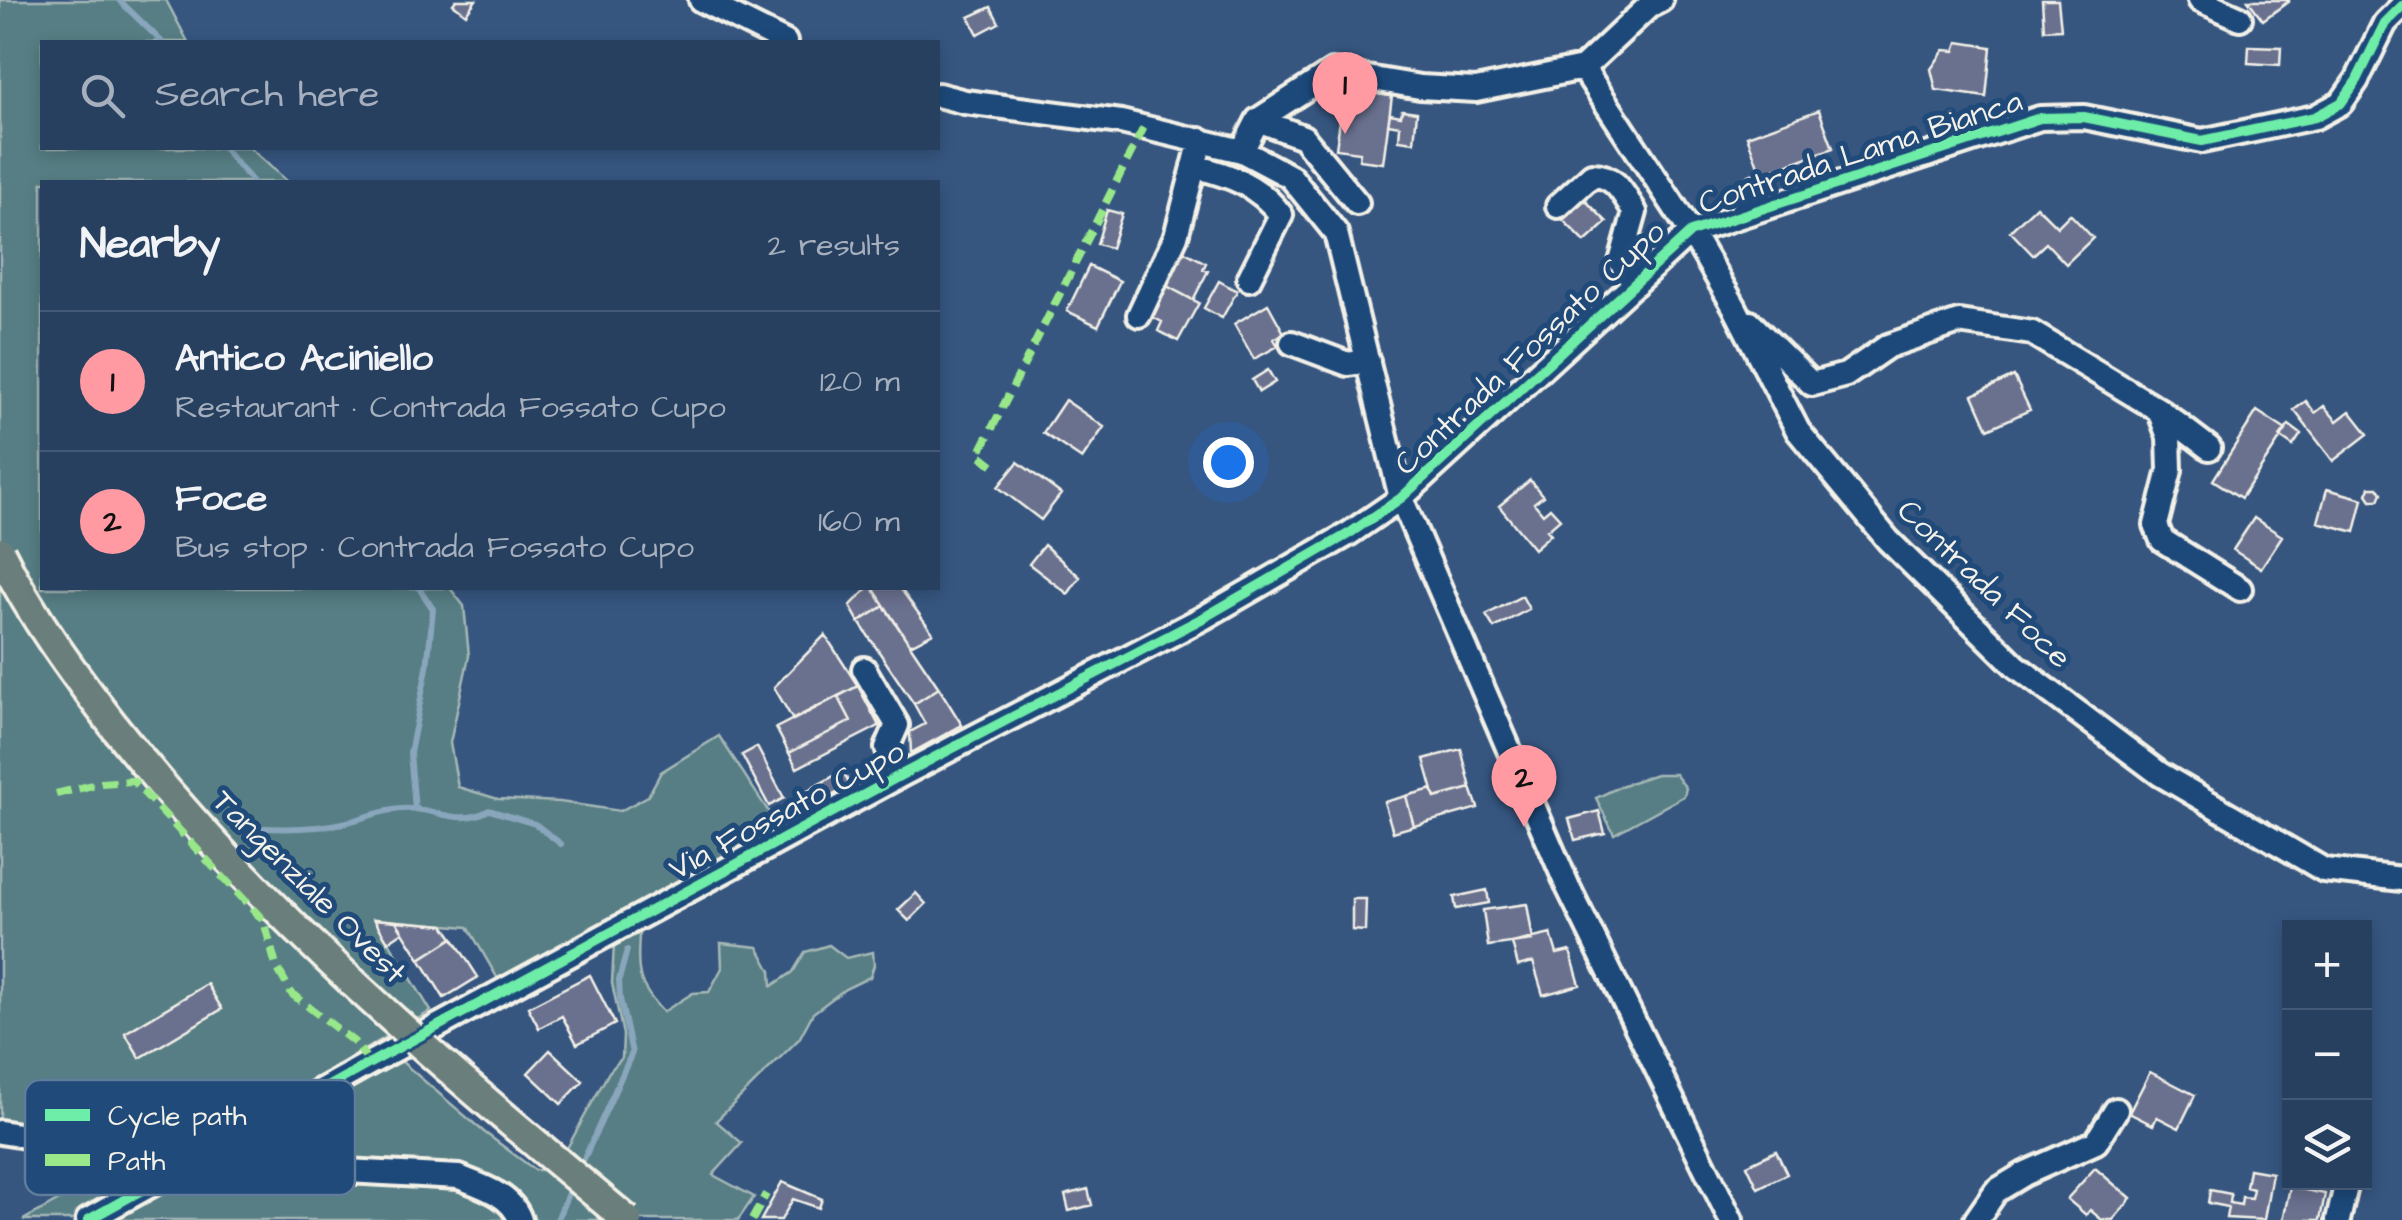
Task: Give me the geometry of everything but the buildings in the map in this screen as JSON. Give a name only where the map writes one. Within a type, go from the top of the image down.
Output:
[{"type":"main road","name":"Tangenziale Ovest","points":[[0,552],[79,680],[156,779],[240,872],[369,997],[626,1220]]},
{"type":"street","points":[[1242,152],[1258,120],[1332,72],[1420,87],[1476,90],[1583,68],[1649,6],[1661,0]]},
{"type":"street","points":[[2200,0],[2240,18]]},
{"type":"street","points":[[711,2],[781,40]]},
{"type":"street","name":"Contrada Lama Bianca","points":[[1691,232],[2040,118],[2084,117],[2202,141],[2315,117],[2341,103],[2385,24],[2402,6]]},
{"type":"street","name":"Contrada Foce","points":[[1583,68],[1691,232],[1798,431],[1888,540],[2016,666],[2160,774],[2324,870],[2402,879]]},
{"type":"street","name":"Contrada Fossato Cupo","points":[[940,95],[965,102],[1122,122],[1242,152],[1290,177],[1336,233],[1401,498],[1568,887],[1731,1220]]},
{"type":"street","points":[[1258,120],[1304,137],[1358,203]]},
{"type":"street","points":[[1139,316],[1176,236],[1201,140]]},
{"type":"street","points":[[1194,166],[1229,175],[1267,196],[1281,214],[1250,279]]},
{"type":"street","points":[[1558,206],[1592,175],[1614,181],[1636,212],[1621,262],[1635,284]]},
{"type":"street","points":[[1740,216],[1756,187]]},
{"type":"street","name":"Contrada Fossato Cupo","points":[[1401,498],[1691,232]]},
{"type":"street","points":[[1734,306],[1812,384],[1846,376],[1888,346],[1958,322],[2032,333],[2159,410],[2209,448]]},
{"type":"street","points":[[1292,342],[1348,364],[1368,361]]},
{"type":"street","points":[[2159,410],[2169,437],[2170,470],[2156,525],[2162,540],[2240,589]]},
{"type":"street","name":"Via Fossato Cupo","points":[[341,1080],[901,775],[1204,618],[1350,533],[1401,498]]},
{"type":"street","points":[[864,669],[898,725],[887,748],[901,775]]},
{"type":"street","points":[[1976,1220],[1996,1191],[2096,1142],[2116,1110]]},
{"type":"street","points":[[0,1132],[25,1136]]},
{"type":"street","points":[[355,1172],[459,1177],[488,1188],[516,1208],[520,1220]]},
{"type":"street","points":[[2338,1220],[2345,1190]]},
{"type":"street","name":"Via Fossato Cupo","points":[[88,1220],[134,1195]]},
{"type":"green space","points":[[0,0],[166,0],[187,40],[40,40],[40,150],[252,150],[286,180],[40,180],[40,590],[452,590],[464,606],[469,656],[450,743],[458,787],[498,799],[560,802],[620,811],[648,796],[661,772],[719,736],[778,826],[722,862],[498,979],[468,927],[375,919],[431,1011],[311,1080],[25,1080],[25,1123],[0,1119]]},
{"type":"green space","points":[[1656,774],[1675,774],[1686,788],[1684,796],[1614,834],[1596,798]]},
{"type":"green space","points":[[629,931],[639,935],[643,985],[663,1012],[693,993],[709,992],[722,968],[721,943],[758,947],[771,971],[772,986],[793,972],[805,952],[829,945],[846,958],[873,952],[870,977],[845,989],[813,1013],[799,1039],[716,1121],[742,1143],[713,1175],[754,1197],[738,1220],[111,1220],[157,1195],[355,1195],[355,1086],[401,1061],[535,1170],[555,1170],[609,1072],[622,1058],[623,1035],[612,983],[614,944]]},
{"type":"green space","points":[[68,1195],[117,1195],[72,1220],[23,1220]]},
{"type":"waterway","points":[[119,0],[160,40]]},
{"type":"waterway","points":[[225,150],[251,180]]},
{"type":"waterway","points":[[415,809],[410,753],[427,668],[433,609],[420,590]]},
{"type":"waterway","points":[[264,828],[323,826],[404,809],[460,817],[489,810],[535,824],[561,844]]},
{"type":"waterway","points":[[579,1170],[632,1053],[619,980],[627,950]]},
{"type":"waterway","points":[[557,1220],[571,1186]]},
{"type":"marked path","points":[[993,465],[979,454],[1144,127]]},
{"type":"marked path","points":[[56,794],[101,783],[133,781],[264,921],[276,966],[292,994],[354,1042],[370,1063]]},
{"type":"marked path","points":[[752,1220],[766,1194]]},
{"type":"cycle path","points":[[339,1080],[901,775],[1203,618],[1350,533],[1401,498],[1691,232],[2040,118],[2084,117],[2202,141],[2315,117],[2341,103],[2385,23],[2402,6]]},
{"type":"cycle path","points":[[88,1220],[133,1195]]},
{"type":"place","name":"Antico Aciniello","points":[[1345,134]]},
{"type":"place","name":"Foce","points":[[1524,827]]}]
